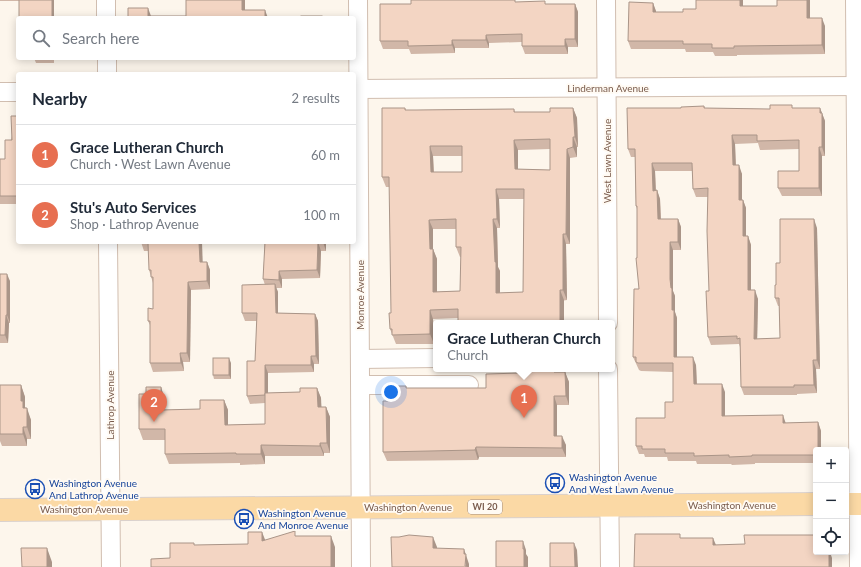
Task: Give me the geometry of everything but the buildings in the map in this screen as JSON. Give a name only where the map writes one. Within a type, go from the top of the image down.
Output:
[{"type":"main road","name":"Washington Avenue","points":[[0,510],[813,504]]},
{"type":"street","points":[[106,0],[106,16]]},
{"type":"street","name":"Monroe Avenue","points":[[358,0],[356,89],[361,385],[361,567]]},
{"type":"street","name":"West Lawn Avenue","points":[[606,0],[608,320]]},
{"type":"street","points":[[855,0],[858,86],[855,504],[859,567]]},
{"type":"street","points":[[107,60],[107,72]]},
{"type":"street","name":"Linderman Avenue","points":[[356,89],[858,86]]},
{"type":"street","points":[[0,92],[16,92]]},
{"type":"street","name":"Lathrop Avenue","points":[[108,244],[111,567]]},
{"type":"street","points":[[360,358],[433,358]]},
{"type":"street","points":[[608,372],[610,567]]},
{"type":"street","points":[[361,385],[469,385]]},
{"type":"place","name":"Grace Lutheran Church","points":[[524,418]]},
{"type":"place","name":"Stu's Auto Services","points":[[154,422]]},
{"type":"place","name":"Washington Avenue And West Lawn Avenue","points":[[555,483]]},
{"type":"place","name":"Washington Avenue And Lathrop Avenue","points":[[35,489]]},
{"type":"place","name":"Washington Avenue And Monroe Avenue","points":[[244,519]]}]
